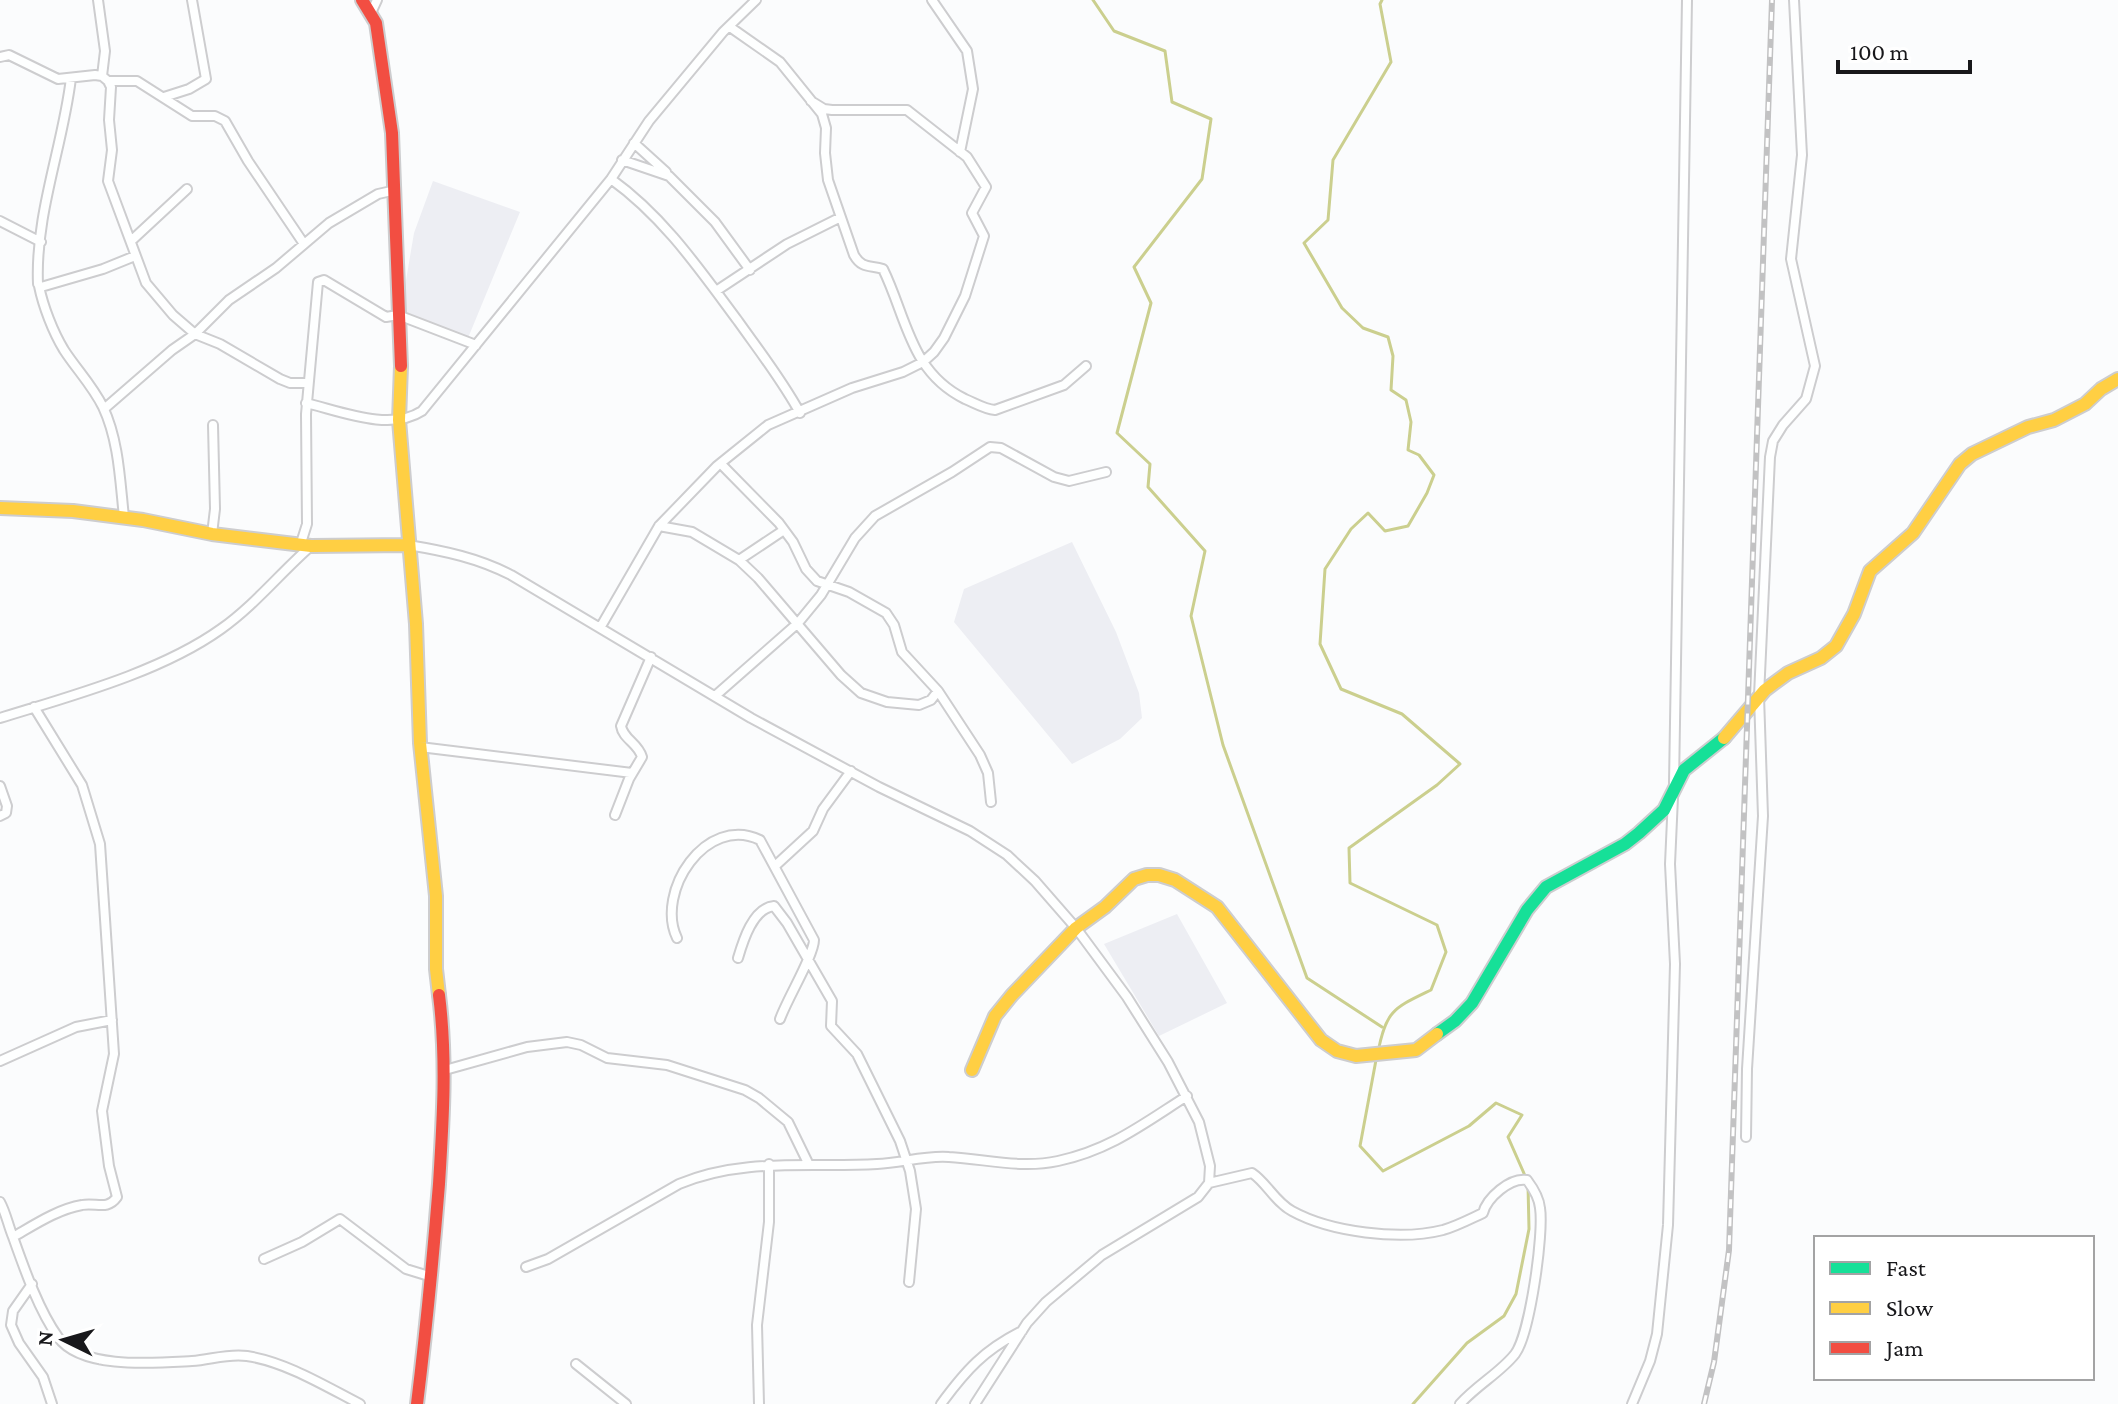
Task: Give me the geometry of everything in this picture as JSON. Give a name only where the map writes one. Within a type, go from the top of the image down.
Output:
[{"type":"street","points":[[98,0],[105,51],[105,78],[111,87],[109,120],[112,150],[108,181],[135,256],[153,295],[195,334],[220,344],[280,379],[290,383],[308,383]]},
{"type":"street","points":[[164,97],[189,89],[206,79],[192,0]]},
{"type":"street","points":[[362,0],[376,23],[392,133],[401,377],[399,420],[416,624],[420,747],[436,896],[436,969],[445,1044],[432,1277],[417,1404]]},
{"type":"street","points":[[371,13],[377,0]]},
{"type":"street","points":[[306,403],[399,420],[411,418],[432,401],[611,179],[634,143],[708,49],[756,0]]},
{"type":"street","points":[[932,0],[967,51],[973,89],[960,152]]},
{"type":"street","points":[[1632,1404],[1650,1361],[1657,1334],[1668,1225],[1675,964],[1670,864],[1676,761],[1682,174],[1687,0]]},
{"type":"street","points":[[1746,1137],[1748,1053],[1763,816],[1759,696],[1770,457],[1773,441],[1806,399],[1815,366],[1791,259],[1802,155],[1794,0]]},
{"type":"street","points":[[730,27],[780,62],[824,120],[825,166],[839,218],[860,264],[881,268],[885,272],[901,317],[923,362],[937,381],[953,393],[995,410],[1064,385],[1086,366]]},
{"type":"street","points":[[0,57],[9,55],[58,79],[137,81],[192,116],[215,116],[225,121],[304,244]]},
{"type":"street","points":[[71,78],[41,242],[37,281],[41,298],[64,350],[86,376],[104,409],[119,461],[124,517]]},
{"type":"street","points":[[600,628],[659,526],[674,508],[768,425],[830,397],[923,362],[944,338],[972,279],[984,236],[972,214],[986,187],[972,163],[907,110],[832,110],[811,101]]},
{"type":"street","points":[[634,143],[715,222],[750,270]]},
{"type":"street","points":[[622,160],[669,176]]},
{"type":"street","points":[[611,179],[669,232],[774,368],[800,413]]},
{"type":"street","points":[[131,241],[187,189]]},
{"type":"street","points":[[104,409],[195,334],[229,300],[276,268],[352,208],[378,194],[396,190]]},
{"type":"street","points":[[716,291],[787,244],[839,218]]},
{"type":"street","points":[[0,221],[41,242]]},
{"type":"street","points":[[39,286],[78,277],[135,256]]},
{"type":"street","points":[[0,718],[183,654],[242,612],[306,544],[306,403],[318,282],[324,280],[386,317],[398,315],[476,345]]},
{"type":"street","points":[[972,1070],[1000,1008],[1076,928],[1105,907],[1134,879],[1159,875],[1191,888],[1217,907],[1321,1040],[1337,1051],[1371,1056],[1416,1050],[1455,1021],[1472,1003],[1527,910],[1546,887],[1625,844],[1664,810],[1689,764],[1732,731],[1759,696],[1788,673],[1821,658],[1836,646],[1854,614],[1870,571],[1913,533],[1956,468],[1966,459],[2028,427],[2054,420],[2085,404],[2118,379]]},
{"type":"street","points":[[212,534],[215,509],[213,425]]},
{"type":"street","points":[[715,696],[798,623],[855,538],[875,516],[990,447],[1006,450],[1054,477],[1069,481],[1106,472]]},
{"type":"street","points":[[721,464],[784,530],[806,569],[817,581],[849,592],[886,613],[894,625],[902,652],[938,691],[980,755],[988,773],[991,802]]},
{"type":"street","points":[[0,508],[73,511],[124,517],[212,534],[306,544],[408,545],[483,561],[715,696],[989,842],[1035,881],[1076,928],[1127,997],[1187,1096],[1203,1134],[1210,1166],[1209,1183],[1198,1197],[1102,1255],[1046,1302],[1022,1331],[975,1404]]},
{"type":"street","points":[[659,526],[692,532],[739,560],[841,675],[861,693],[887,702],[911,705],[928,702],[938,691]]},
{"type":"street","points":[[739,560],[784,530]]},
{"type":"street","points":[[615,815],[632,773],[641,760],[641,753],[621,731],[621,726],[651,657]]},
{"type":"street","points":[[13,1237],[55,1214],[85,1204],[105,1206],[116,1199],[102,1111],[114,1054],[100,844],[82,785],[34,707]]},
{"type":"street","points":[[420,747],[632,773]]},
{"type":"street","points":[[775,866],[813,831],[823,809],[851,771]]},
{"type":"street","points":[[0,786],[7,806],[6,813],[0,816]]},
{"type":"street","points":[[677,938],[671,919],[679,877],[695,856],[708,845],[732,837],[756,838],[763,844],[814,940],[813,951],[780,1019]]},
{"type":"street","points":[[738,958],[749,929],[757,917],[771,906],[781,915],[832,1001],[831,1026],[857,1054],[885,1108],[907,1162],[915,1195],[916,1228],[909,1282]]},
{"type":"street","points":[[0,1061],[76,1027],[112,1020]]},
{"type":"street","points":[[445,1070],[527,1047],[567,1042],[615,1060],[667,1065],[745,1090],[759,1098],[788,1122],[809,1165]]},
{"type":"street","points":[[526,1267],[548,1259],[679,1184],[718,1171],[769,1164],[907,1162],[947,1156],[1003,1164],[1031,1165],[1057,1161],[1110,1145],[1187,1096]]},
{"type":"street","points":[[759,1404],[757,1325],[768,1233],[769,1164]]},
{"type":"street","points":[[1209,1183],[1252,1173],[1286,1208],[1305,1217],[1355,1231],[1399,1233],[1447,1229],[1483,1213],[1487,1201],[1518,1179],[1527,1180],[1540,1207],[1540,1247],[1524,1335],[1508,1362],[1474,1388],[1460,1404]]},
{"type":"street","points":[[1,1206],[32,1284],[59,1340],[70,1350],[87,1357],[139,1362],[194,1361],[246,1355],[319,1383],[360,1404]]},
{"type":"street","points":[[264,1259],[302,1242],[340,1219],[406,1269],[432,1277]]},
{"type":"street","points":[[32,1284],[13,1311],[11,1325],[19,1343],[43,1377],[52,1404]]},
{"type":"street","points":[[941,1404],[976,1360],[998,1343],[1022,1331]]},
{"type":"street","points":[[576,1364],[626,1404]]},
{"type":"shaded area","points":[[433,181],[520,212],[468,338],[401,310],[414,233]]},
{"type":"shaded area","points":[[1072,542],[1116,632],[1139,693],[1142,718],[1120,739],[1072,764],[954,622],[964,589]]},
{"type":"shaded area","points":[[1177,914],[1227,1003],[1159,1036],[1104,944]]},
{"type":"waterway","points":[[1093,0],[1114,31],[1165,51],[1172,102],[1211,119],[1202,179],[1134,267],[1151,303],[1117,433],[1150,464],[1148,487],[1205,551],[1191,616],[1223,745],[1307,978],[1382,1027]]},
{"type":"waterway","points":[[1378,1052],[1389,1019],[1400,1006],[1431,990],[1446,952],[1437,925],[1350,883],[1349,848],[1437,785],[1460,764],[1402,714],[1341,689],[1320,644],[1325,569],[1351,529],[1368,513],[1385,531],[1408,526],[1434,475],[1419,455],[1408,450],[1411,422],[1406,400],[1391,390],[1393,356],[1388,337],[1363,328],[1342,308],[1304,243],[1328,220],[1333,160],[1391,62],[1380,4],[1382,0]]},
{"type":"waterway","points":[[1376,1060],[1360,1146],[1383,1171],[1469,1126],[1496,1103],[1522,1115],[1508,1137],[1526,1178]]},
{"type":"waterway","points":[[1413,1404],[1467,1343],[1504,1316],[1516,1294],[1529,1229],[1528,1185]]},
{"type":"railway","points":[[1704,1404],[1714,1362],[1729,1250],[1772,0]]},
{"type":"traffic: fast","points":[[1437,1034],[1472,1003],[1527,910],[1546,887],[1625,844],[1639,833],[1664,810],[1684,770],[1724,738]]},
{"type":"traffic: slow","points":[[401,366],[399,420],[416,624],[420,743],[436,896],[439,995]]},
{"type":"traffic: slow","points":[[1724,738],[1765,690],[1836,646],[1854,614],[1870,571],[1913,533],[1960,464],[1972,454],[2028,427],[2054,420],[2085,404],[2118,379]]},
{"type":"traffic: slow","points":[[0,508],[73,511],[143,520],[212,534],[311,546],[408,545]]},
{"type":"traffic: slow","points":[[972,1070],[995,1016],[1012,995],[1076,928],[1105,907],[1134,879],[1147,875],[1175,880],[1217,907],[1321,1040],[1337,1051],[1356,1056],[1416,1050],[1437,1034]]},
{"type":"traffic: jam","points":[[362,0],[376,23],[392,133],[401,366]]},
{"type":"traffic: jam","points":[[417,1404],[442,1136],[444,1066],[439,995]]}]
